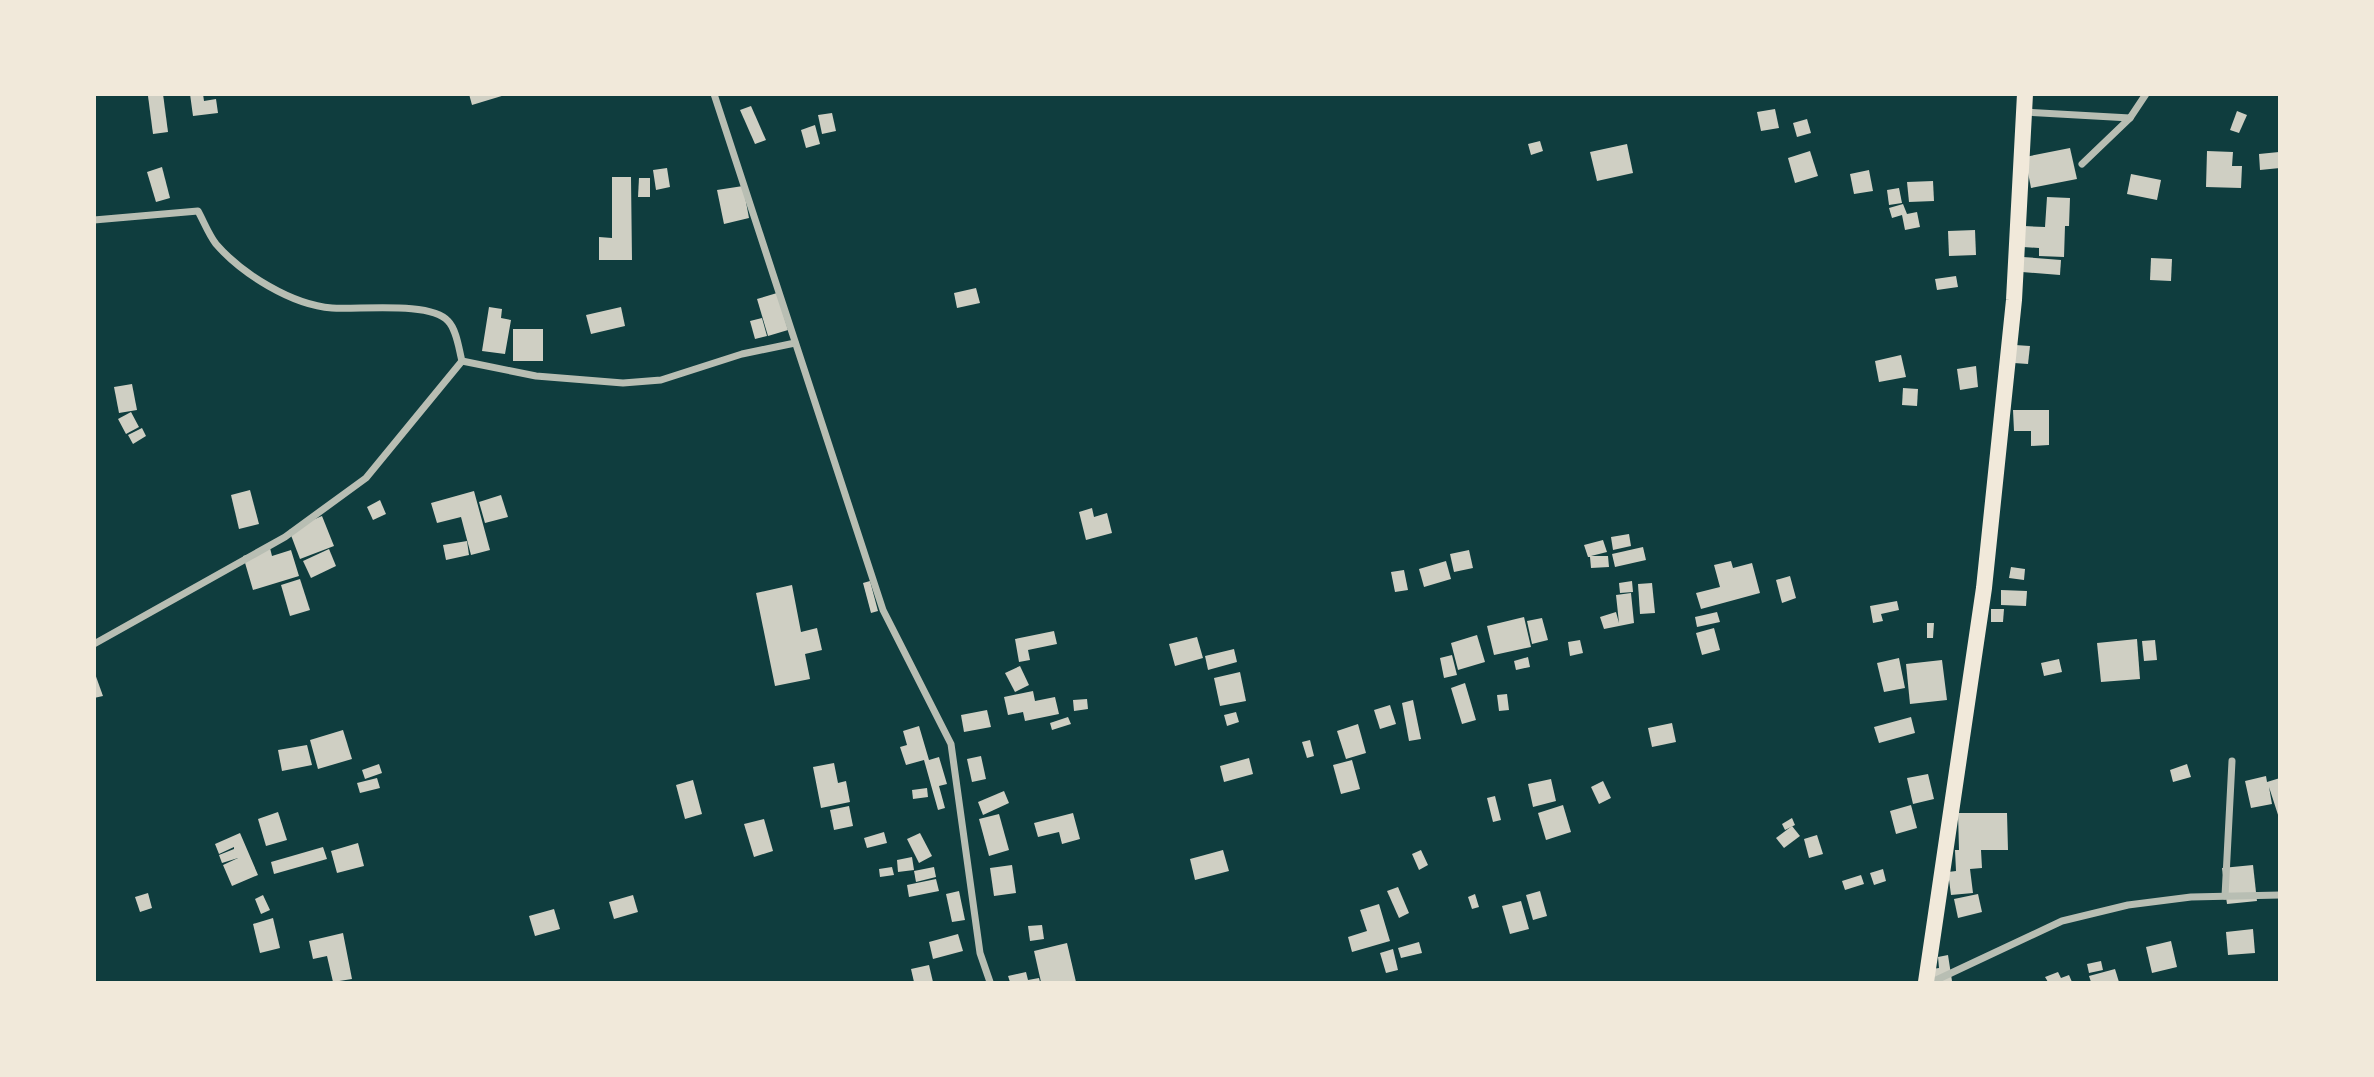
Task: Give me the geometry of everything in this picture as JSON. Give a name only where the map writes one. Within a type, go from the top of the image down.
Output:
[{"type":"main road","points":[[1926,982],[1984,588],[2014,300],[2025,94]]},
{"type":"street","points":[[714,94],[883,610],[951,744],[979,953],[990,982]]},
{"type":"street","points":[[2082,164],[2130,118],[2146,94]]},
{"type":"street","points":[[2024,112],[2130,118]]},
{"type":"street","points":[[94,220],[198,211],[215,243],[250,273],[298,302],[331,308],[394,308],[432,312],[448,320],[462,361]]},
{"type":"street","points":[[462,361],[536,376],[623,383],[661,380],[742,354],[795,343]]},
{"type":"street","points":[[94,645],[285,537],[366,478],[462,361]]},
{"type":"street","points":[[2225,896],[2232,761]]},
{"type":"street","points":[[1932,982],[2062,921],[2128,905],[2190,897],[2280,895]]},
{"type":"building","points":[[163,94],[168,132],[153,134],[148,96]]},
{"type":"building","points":[[190,94],[203,94],[204,101],[216,99],[218,113],[193,116]]},
{"type":"building","points":[[469,94],[505,94],[505,95],[472,105]]},
{"type":"building","points":[[751,106],[766,140],[755,144],[740,110]]},
{"type":"building","points":[[1775,109],[1779,128],[1761,131],[1757,112]]},
{"type":"building","points":[[2237,111],[2247,115],[2239,133],[2230,130]]},
{"type":"building","points":[[832,113],[836,131],[822,134],[818,115]]},
{"type":"building","points":[[1807,119],[1811,133],[1797,137],[1793,123]]},
{"type":"building","points":[[815,125],[820,144],[806,148],[801,130]]},
{"type":"building","points":[[1540,141],[1543,151],[1531,155],[1528,144]]},
{"type":"building","points":[[1627,144],[1633,173],[1597,181],[1590,152]]},
{"type":"building","points":[[2070,148],[2077,179],[2031,188],[2025,157]]},
{"type":"building","points":[[1810,151],[1818,176],[1795,183],[1788,158]]},
{"type":"building","points":[[2207,151],[2233,152],[2232,166],[2242,166],[2241,188],[2206,187]]},
{"type":"building","points":[[2279,152],[2280,168],[2260,170],[2259,154]]},
{"type":"building","points":[[162,167],[170,198],[156,202],[147,172]]},
{"type":"building","points":[[667,168],[670,187],[656,190],[653,170]]},
{"type":"building","points":[[1869,170],[1873,191],[1854,194],[1850,174]]},
{"type":"building","points":[[2131,174],[2161,180],[2157,200],[2127,194]]},
{"type":"building","points":[[612,177],[631,177],[632,260],[599,260],[599,237],[612,238]]},
{"type":"building","points":[[639,178],[650,178],[650,197],[638,197]]},
{"type":"building","points":[[1933,181],[1934,201],[1909,202],[1907,182]]},
{"type":"building","points":[[743,186],[749,218],[724,224],[717,190]]},
{"type":"building","points":[[1899,188],[1902,203],[1889,205],[1887,190]]},
{"type":"building","points":[[2047,197],[2070,198],[2069,226],[2065,226],[2064,257],[2039,256],[2039,248],[2023,247],[2024,226],[2045,227]]},
{"type":"building","points":[[1903,204],[1907,214],[1917,212],[1920,227],[1905,230],[1902,215],[1892,218],[1889,208]]},
{"type":"building","points":[[1975,230],[1976,255],[1949,256],[1948,231]]},
{"type":"building","points":[[2023,257],[2061,260],[2060,275],[2022,272]]},
{"type":"building","points":[[2151,258],[2172,259],[2171,281],[2150,280]]},
{"type":"building","points":[[1956,276],[1958,287],[1937,290],[1935,279]]},
{"type":"building","points":[[976,288],[980,303],[957,308],[954,293]]},
{"type":"building","points":[[777,293],[788,330],[768,336],[757,299]]},
{"type":"building","points":[[489,307],[502,309],[501,318],[511,320],[505,354],[482,351]]},
{"type":"building","points":[[621,307],[625,326],[591,334],[586,315]]},
{"type":"building","points":[[762,318],[767,336],[755,339],[750,321]]},
{"type":"building","points":[[513,329],[543,329],[543,361],[513,361]]},
{"type":"building","points":[[2015,345],[2030,346],[2028,364],[2014,363]]},
{"type":"building","points":[[1901,355],[1906,377],[1879,382],[1875,361]]},
{"type":"building","points":[[1976,366],[1978,387],[1960,390],[1957,369]]},
{"type":"building","points":[[132,384],[137,410],[119,413],[114,387]]},
{"type":"building","points":[[1903,388],[1918,389],[1917,406],[1902,405]]},
{"type":"building","points":[[2013,410],[2049,410],[2049,445],[2031,446],[2031,431],[2014,431]]},
{"type":"building","points":[[131,412],[139,427],[126,434],[118,419]]},
{"type":"building","points":[[142,428],[146,436],[133,444],[128,435]]},
{"type":"building","points":[[250,490],[259,524],[239,529],[231,495]]},
{"type":"building","points":[[474,491],[490,550],[471,555],[461,517],[437,523],[431,503]]},
{"type":"building","points":[[501,495],[508,517],[485,523],[479,502]]},
{"type":"building","points":[[380,500],[386,514],[373,520],[367,507]]},
{"type":"building","points":[[1092,508],[1094,517],[1107,513],[1112,533],[1086,540],[1079,512]]},
{"type":"building","points":[[322,516],[334,546],[300,559],[289,530]]},
{"type":"building","points":[[1629,534],[1631,546],[1613,550],[1611,537]]},
{"type":"building","points":[[1603,540],[1607,552],[1591,556],[1608,556],[1609,567],[1591,568],[1590,557],[1584,545]]},
{"type":"building","points":[[467,541],[469,555],[446,560],[443,545]]},
{"type":"building","points":[[1643,547],[1646,560],[1615,567],[1612,554]]},
{"type":"building","points":[[270,548],[272,556],[291,550],[299,576],[253,590],[243,556]]},
{"type":"building","points":[[329,549],[336,566],[311,578],[303,561]]},
{"type":"building","points":[[1469,550],[1473,568],[1454,572],[1450,554]]},
{"type":"building","points":[[1446,561],[1451,579],[1424,587],[1419,569]]},
{"type":"building","points":[[1731,561],[1733,568],[1752,563],[1760,593],[1701,609],[1696,593],[1720,587],[1714,565]]},
{"type":"building","points":[[2011,567],[2025,569],[2024,580],[2009,578]]},
{"type":"building","points":[[1404,570],[1408,590],[1395,592],[1391,572]]},
{"type":"building","points":[[1790,576],[1796,598],[1782,603],[1776,580]]},
{"type":"building","points":[[300,579],[310,610],[290,616],[281,585]]},
{"type":"building","points":[[870,581],[878,611],[871,613],[863,583]]},
{"type":"building","points":[[1632,581],[1633,592],[1620,593],[1619,583]]},
{"type":"building","points":[[1652,583],[1655,613],[1640,614],[1638,584]]},
{"type":"building","points":[[792,585],[801,632],[817,628],[822,650],[805,654],[810,679],[775,686],[756,593]]},
{"type":"building","points":[[2001,590],[2027,591],[2026,606],[2001,605]]},
{"type":"building","points":[[1631,593],[1634,623],[1604,629],[1600,617],[1616,612],[1619,623],[1616,595]]},
{"type":"building","points":[[1897,601],[1899,610],[1881,614],[1883,621],[1873,623],[1870,606]]},
{"type":"building","points":[[1991,609],[2004,609],[2003,622],[1991,622]]},
{"type":"building","points":[[1717,612],[1720,622],[1697,627],[1695,617]]},
{"type":"building","points":[[1524,617],[1531,647],[1494,655],[1487,626]]},
{"type":"building","points":[[1542,618],[1548,640],[1532,644],[1527,621]]},
{"type":"building","points":[[1927,623],[1934,623],[1933,638],[1927,638]]},
{"type":"building","points":[[1714,628],[1720,650],[1702,655],[1696,633]]},
{"type":"building","points":[[1054,631],[1057,644],[1028,650],[1030,660],[1019,662],[1015,639]]},
{"type":"building","points":[[1477,635],[1485,662],[1458,670],[1451,643]]},
{"type":"building","points":[[1197,637],[1203,658],[1175,666],[1169,644]]},
{"type":"building","points":[[2137,639],[2140,679],[2101,682],[2097,643]]},
{"type":"building","points":[[1580,640],[1583,653],[1570,656],[1568,642]]},
{"type":"building","points":[[2155,640],[2157,660],[2144,661],[2142,641]]},
{"type":"building","points":[[1234,649],[1237,662],[1208,670],[1205,656]]},
{"type":"building","points":[[1452,655],[1457,675],[1444,678],[1440,658]]},
{"type":"building","points":[[1528,657],[1530,667],[1516,670],[1514,661]]},
{"type":"building","points":[[1899,658],[1905,688],[1884,692],[1877,663]]},
{"type":"building","points":[[2059,659],[2062,672],[2044,676],[2041,663]]},
{"type":"building","points":[[1942,660],[1947,700],[1910,704],[1906,664]]},
{"type":"building","points":[[1020,666],[1029,685],[1015,692],[1005,673]]},
{"type":"building","points":[[94,671],[103,696],[94,698]]},
{"type":"building","points":[[1240,672],[1246,701],[1220,706],[1214,678]]},
{"type":"building","points":[[1465,683],[1476,720],[1462,724],[1451,688]]},
{"type":"building","points":[[1033,691],[1035,701],[1055,697],[1059,714],[1025,721],[1023,712],[1008,715],[1004,697]]},
{"type":"building","points":[[1507,694],[1509,710],[1499,711],[1497,695]]},
{"type":"building","points":[[1087,699],[1088,709],[1074,711],[1073,700]]},
{"type":"building","points":[[1413,700],[1421,739],[1409,741],[1402,703]]},
{"type":"building","points":[[1390,705],[1396,724],[1380,729],[1374,710]]},
{"type":"building","points":[[987,710],[991,727],[964,732],[961,715]]},
{"type":"building","points":[[1236,712],[1239,722],[1227,726],[1224,715]]},
{"type":"building","points":[[1068,717],[1071,724],[1052,730],[1050,723]]},
{"type":"building","points":[[1911,717],[1915,733],[1879,743],[1874,727]]},
{"type":"building","points":[[1672,723],[1676,742],[1652,747],[1648,728]]},
{"type":"building","points":[[1358,724],[1366,753],[1346,759],[1337,731]]},
{"type":"building","points":[[919,726],[929,760],[939,757],[947,784],[939,786],[945,808],[938,810],[924,760],[906,765],[900,747],[907,745],[903,731]]},
{"type":"building","points":[[343,730],[352,759],[318,769],[310,740]]},
{"type":"building","points":[[1310,740],[1314,756],[1307,758],[1302,742]]},
{"type":"building","points":[[307,745],[312,765],[282,771],[278,750]]},
{"type":"building","points":[[981,756],[986,779],[972,782],[967,759]]},
{"type":"building","points":[[1249,758],[1253,774],[1224,782],[1220,766]]},
{"type":"building","points":[[1352,760],[1360,789],[1341,794],[1333,765]]},
{"type":"building","points":[[834,763],[838,783],[846,781],[850,802],[821,808],[813,767]]},
{"type":"building","points":[[379,764],[382,773],[365,779],[362,770]]},
{"type":"building","points":[[2187,764],[2191,777],[2173,782],[2170,770]]},
{"type":"building","points":[[1928,774],[1934,799],[1913,804],[1907,778]]},
{"type":"building","points":[[2266,776],[2267,782],[2280,778],[2280,821],[2269,787],[2272,804],[2251,808],[2245,781]]},
{"type":"building","points":[[377,778],[380,788],[360,793],[357,783]]},
{"type":"building","points":[[1551,779],[1556,801],[1533,807],[1528,784]]},
{"type":"building","points":[[693,780],[702,814],[685,819],[676,785]]},
{"type":"building","points":[[1603,781],[1611,798],[1599,804],[1591,787]]},
{"type":"building","points":[[927,788],[928,797],[913,799],[912,790]]},
{"type":"building","points":[[1004,791],[1009,803],[983,815],[978,802]]},
{"type":"building","points":[[1495,796],[1501,820],[1493,822],[1487,798]]},
{"type":"building","points":[[1563,805],[1571,832],[1546,840],[1538,813]]},
{"type":"building","points":[[1911,805],[1917,828],[1896,834],[1890,811]]},
{"type":"building","points":[[849,806],[853,826],[834,830],[830,810]]},
{"type":"building","points":[[278,812],[287,840],[266,846],[258,819]]},
{"type":"building","points":[[1073,813],[1080,839],[1062,844],[1059,832],[1038,837],[1034,823]]},
{"type":"building","points":[[1958,813],[2007,813],[2008,850],[1981,850],[1982,868],[1970,869],[1973,893],[1951,895],[1948,872],[1956,871],[1955,850],[1959,850]]},
{"type":"building","points":[[999,814],[1009,850],[989,856],[979,819]]},
{"type":"building","points":[[1792,818],[1795,825],[1785,830],[1782,824]]},
{"type":"building","points":[[764,819],[773,851],[754,857],[744,824]]},
{"type":"building","points":[[1792,826],[1800,836],[1784,848],[1776,838]]},
{"type":"building","points":[[884,832],[887,843],[867,848],[864,838]]},
{"type":"building","points":[[240,833],[258,875],[232,886],[223,865],[238,858],[222,863],[219,855],[234,847],[219,854],[215,844]]},
{"type":"building","points":[[920,833],[932,856],[919,863],[907,839]]},
{"type":"building","points":[[1817,835],[1823,854],[1809,858],[1804,839]]},
{"type":"building","points":[[358,843],[364,866],[337,873],[331,851]]},
{"type":"building","points":[[323,847],[327,859],[274,874],[271,862]]},
{"type":"building","points":[[1223,850],[1229,871],[1195,880],[1190,859]]},
{"type":"building","points":[[1421,850],[1428,865],[1419,870],[1412,854]]},
{"type":"building","points":[[912,857],[914,870],[898,872],[897,860]]},
{"type":"building","points":[[1012,865],[1016,893],[994,896],[990,868]]},
{"type":"building","points":[[2253,865],[2257,901],[2227,904],[2222,868]]},
{"type":"building","points":[[892,867],[894,875],[880,877],[879,869]]},
{"type":"building","points":[[934,867],[936,877],[916,882],[914,871]]},
{"type":"building","points":[[1883,869],[1886,881],[1874,885],[1870,873]]},
{"type":"building","points":[[1861,875],[1864,884],[1845,890],[1842,881]]},
{"type":"building","points":[[936,879],[939,891],[909,897],[907,885]]},
{"type":"building","points":[[1398,887],[1409,913],[1399,918],[1387,891]]},
{"type":"building","points":[[959,891],[965,920],[952,922],[946,894]]},
{"type":"building","points":[[1540,891],[1547,916],[1533,920],[1526,895]]},
{"type":"building","points":[[148,893],[152,908],[140,912],[135,897]]},
{"type":"building","points":[[1475,894],[1479,907],[1472,909],[1468,897]]},
{"type":"building","points":[[1978,894],[1982,912],[1958,918],[1954,899]]},
{"type":"building","points":[[263,895],[270,910],[261,914],[255,899]]},
{"type":"building","points":[[633,895],[638,912],[614,919],[609,902]]},
{"type":"building","points":[[1521,901],[1529,929],[1510,934],[1502,906]]},
{"type":"building","points":[[1379,904],[1390,941],[1352,952],[1348,937],[1367,931],[1360,910]]},
{"type":"building","points":[[554,909],[560,929],[535,936],[529,916]]},
{"type":"building","points":[[273,918],[280,948],[260,953],[253,924]]},
{"type":"building","points":[[1042,925],[1044,939],[1030,941],[1028,926]]},
{"type":"building","points":[[2253,929],[2255,953],[2228,955],[2226,932]]},
{"type":"building","points":[[343,933],[352,979],[333,982],[327,956],[313,959],[309,941]]},
{"type":"building","points":[[958,934],[963,951],[933,959],[929,942]]},
{"type":"building","points":[[2171,941],[2177,967],[2152,973],[2146,947]]},
{"type":"building","points":[[1419,942],[1422,953],[1401,958],[1398,948]]},
{"type":"building","points":[[1067,943],[1076,982],[1041,982],[1034,951]]},
{"type":"building","points":[[1393,949],[1398,970],[1386,973],[1380,953]]},
{"type":"building","points":[[1948,955],[1952,981],[1934,982],[1932,969],[1939,968],[1938,957]]},
{"type":"building","points":[[2101,961],[2103,970],[2089,973],[2087,964]]},
{"type":"building","points":[[929,965],[933,982],[914,982],[911,969]]},
{"type":"building","points":[[2115,969],[2119,982],[2091,982],[2089,976]]},
{"type":"building","points":[[1026,972],[1028,980],[1039,978],[1040,982],[1010,982],[1008,976]]},
{"type":"building","points":[[2058,972],[2061,978],[2069,975],[2072,982],[2048,982],[2045,977]]}]
